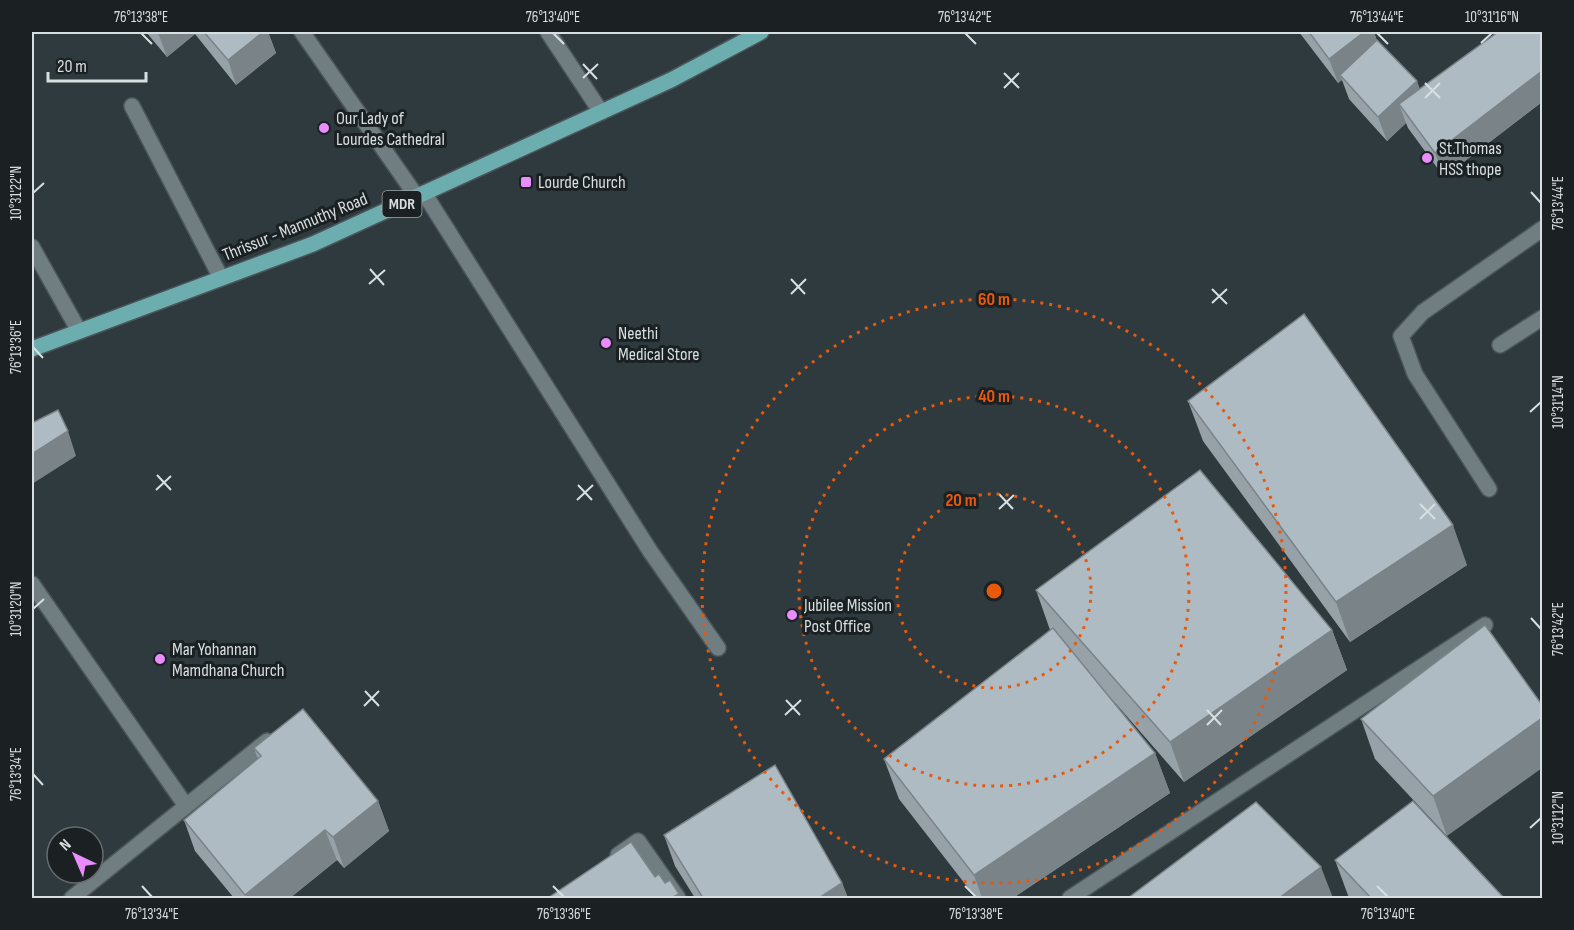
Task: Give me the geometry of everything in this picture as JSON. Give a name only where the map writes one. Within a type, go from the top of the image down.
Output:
[{"type":"main road","name":"Thrissur - Mannuthy Road","points":[[32,349],[313,244],[671,80],[761,32]]},
{"type":"street","points":[[302,32],[421,195],[650,551],[717,648]]},
{"type":"street","points":[[548,32],[601,112]]},
{"type":"street","points":[[132,106],[221,278]]},
{"type":"street","points":[[1490,489],[1415,374],[1401,336],[1423,312],[1542,230]]},
{"type":"street","points":[[32,246],[79,331]]},
{"type":"street","points":[[1500,345],[1542,318]]},
{"type":"street","points":[[32,584],[186,806]]},
{"type":"street","points":[[1070,898],[1485,625]]},
{"type":"street","points":[[72,898],[267,741]]},
{"type":"street","points":[[602,866],[638,840],[678,898]]},
{"type":"building","points":[[204,32],[263,32],[228,60]]},
{"type":"building","points":[[1309,32],[1364,32],[1329,59]]},
{"type":"building","points":[[1498,32],[1542,32],[1542,71],[1435,153],[1399,104]]},
{"type":"building","points":[[1377,40],[1417,81],[1378,117],[1340,75]]},
{"type":"building","points":[[1304,314],[1453,525],[1336,602],[1188,401]]},
{"type":"building","points":[[58,410],[68,431],[32,454],[32,423]]},
{"type":"building","points":[[1200,470],[1332,630],[1170,742],[1036,590]]},
{"type":"building","points":[[1485,625],[1542,705],[1542,718],[1433,796],[1361,719]]},
{"type":"building","points":[[1053,628],[1155,753],[974,875],[884,759]]},
{"type":"building","points":[[303,709],[378,801],[333,837],[325,830],[245,895],[184,820],[261,756],[254,748]]},
{"type":"building","points":[[775,765],[842,883],[819,898],[703,898],[664,835]]},
{"type":"building","points":[[1413,801],[1504,898],[1371,898],[1335,860]]},
{"type":"building","points":[[1256,802],[1321,867],[1279,898],[1128,898]]},
{"type":"building","points":[[631,842],[655,877],[659,874],[665,883],[670,880],[679,894],[671,898],[548,898]]},
{"type":"place","name":"Our Lady of Lourdes Cathedral","points":[[324,128]]},
{"type":"place","name":"St.Thomas HSS thope","points":[[1427,158]]},
{"type":"place","name":"Lourde Church","points":[[526,182]]},
{"type":"place","name":"Neethi Medical Store","points":[[606,343]]},
{"type":"place","name":"Jubilee Mission Post Office","points":[[792,615]]},
{"type":"place","name":"Mar Yohannan Mamdhana Church","points":[[160,659]]}]
